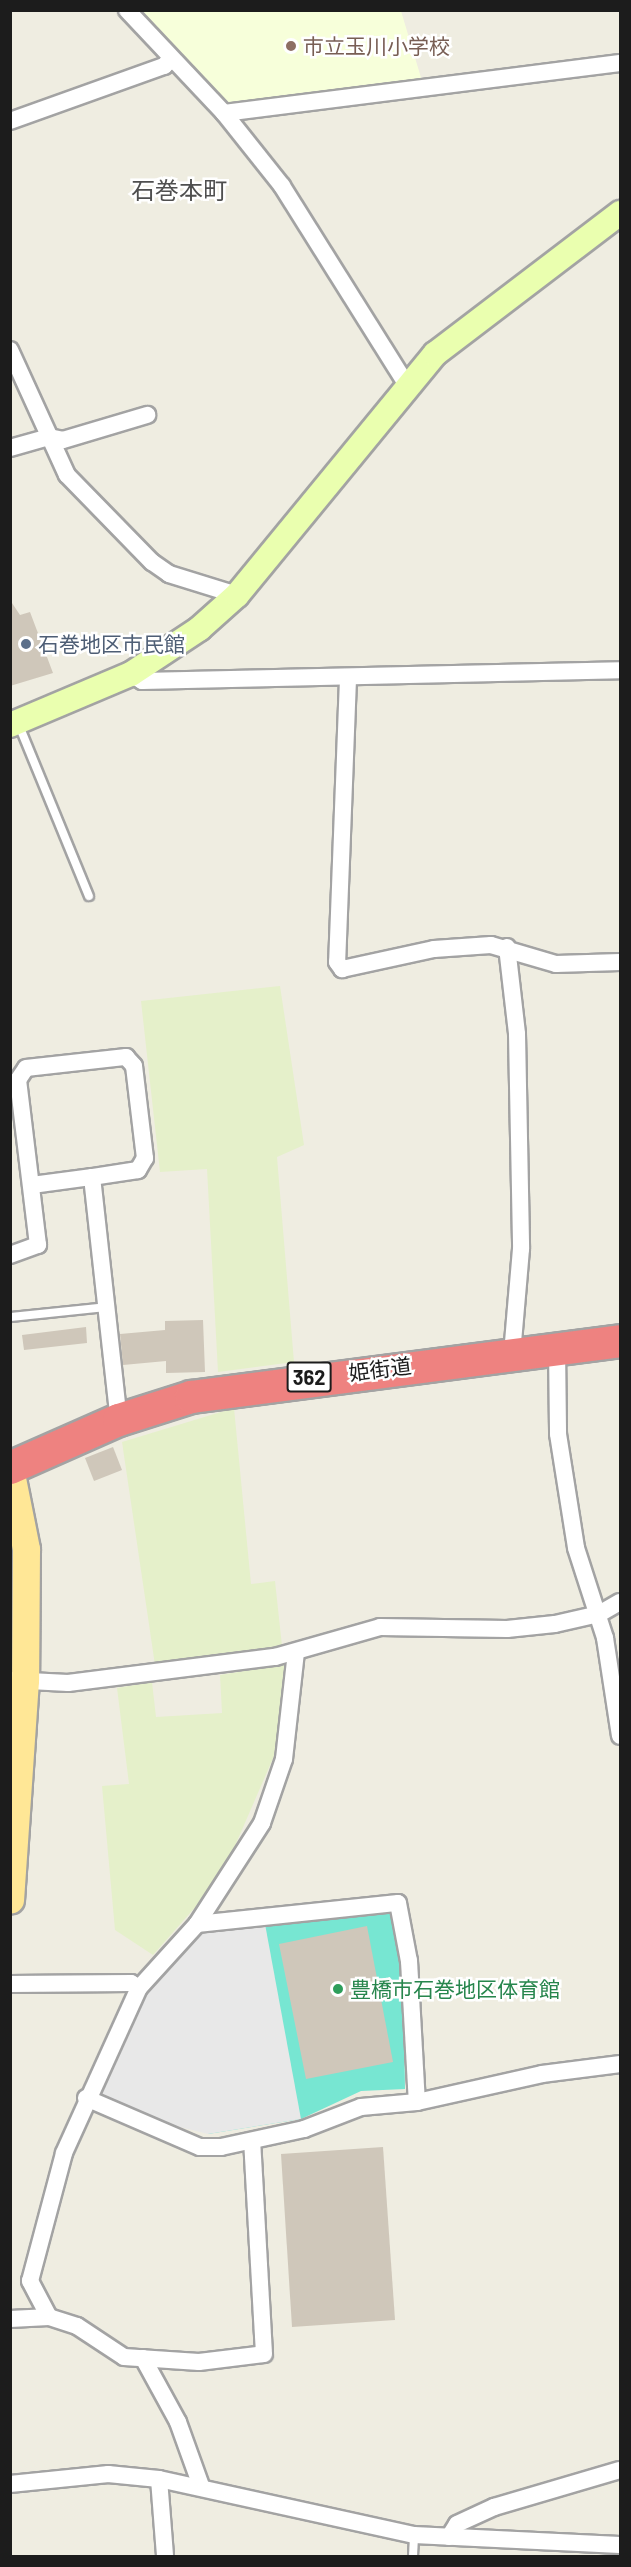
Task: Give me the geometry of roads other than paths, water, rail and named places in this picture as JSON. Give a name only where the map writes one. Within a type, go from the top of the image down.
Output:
[{"type":"highway","name":"姫街道","points":[[11,1468],[119,1420],[191,1396],[284,1380],[621,1341]]},
{"type":"main road","points":[[10,1899],[18,1680],[26,1550],[11,1468]]},
{"type":"street","points":[[127,10],[224,113],[282,186],[407,385]]},
{"type":"street","points":[[10,121],[164,66],[171,58]]},
{"type":"street","points":[[224,113],[621,63]]},
{"type":"street","points":[[14,724],[131,674],[237,595],[407,385],[469,325],[621,213]]},
{"type":"street","points":[[10,350],[67,475],[152,562],[169,574],[237,595]]},
{"type":"street","points":[[10,448],[50,437],[63,440],[147,415]]},
{"type":"street","points":[[131,674],[142,681],[348,679],[621,670]]},
{"type":"street","points":[[348,679],[337,962],[342,969],[434,949],[507,947],[556,964],[621,962]]},
{"type":"street","points":[[507,947],[517,1034],[521,1249],[512,1353]]},
{"type":"street","points":[[10,1255],[38,1245],[18,1080],[26,1068],[126,1057],[134,1066],[146,1158],[138,1170],[32,1185]]},
{"type":"street","points":[[92,1177],[106,1307],[112,1401],[119,1420]]},
{"type":"street","points":[[557,1348],[558,1434],[576,1548],[598,1614],[621,1736]]},
{"type":"street","points":[[18,1680],[68,1683],[141,1676],[296,1652],[360,1629],[507,1629],[598,1614],[621,1602]]},
{"type":"street","points":[[49,2317],[30,2281],[64,2153],[86,2098],[139,1988],[197,1924],[262,1823],[284,1759],[296,1652]]},
{"type":"street","points":[[197,1924],[398,1903],[410,1962],[417,2102]]},
{"type":"street","points":[[10,1984],[131,1983],[139,1988]]},
{"type":"street","points":[[86,2098],[200,2147],[252,2141],[304,2129],[361,2107],[417,2102],[542,2074],[621,2064]]},
{"type":"street","points":[[10,2319],[49,2317],[77,2326],[124,2357],[199,2362],[264,2354],[252,2141]]},
{"type":"street","points":[[142,2358],[178,2422],[201,2486]]},
{"type":"street","points":[[449,2537],[457,2524],[494,2507],[621,2470]]},
{"type":"street","points":[[10,2484],[108,2474],[159,2479],[201,2486],[414,2535],[621,2545]]},
{"type":"street","points":[[159,2479],[165,2556]]},
{"type":"lane","points":[[14,724],[89,896]]},
{"type":"lane","points":[[10,1317],[106,1307]]},
{"type":"lane","points":[[413,2556],[414,2535]]},
{"type":"place","name":"市立玉川小学校","points":[[291,46]]},
{"type":"place","name":"石巻地区市民館","points":[[26,644]]},
{"type":"place","name":"豊橋市石巻地区体育館","points":[[338,1989]]},
{"type":"district","name":"石巻本町","points":[[179,190]]}]
